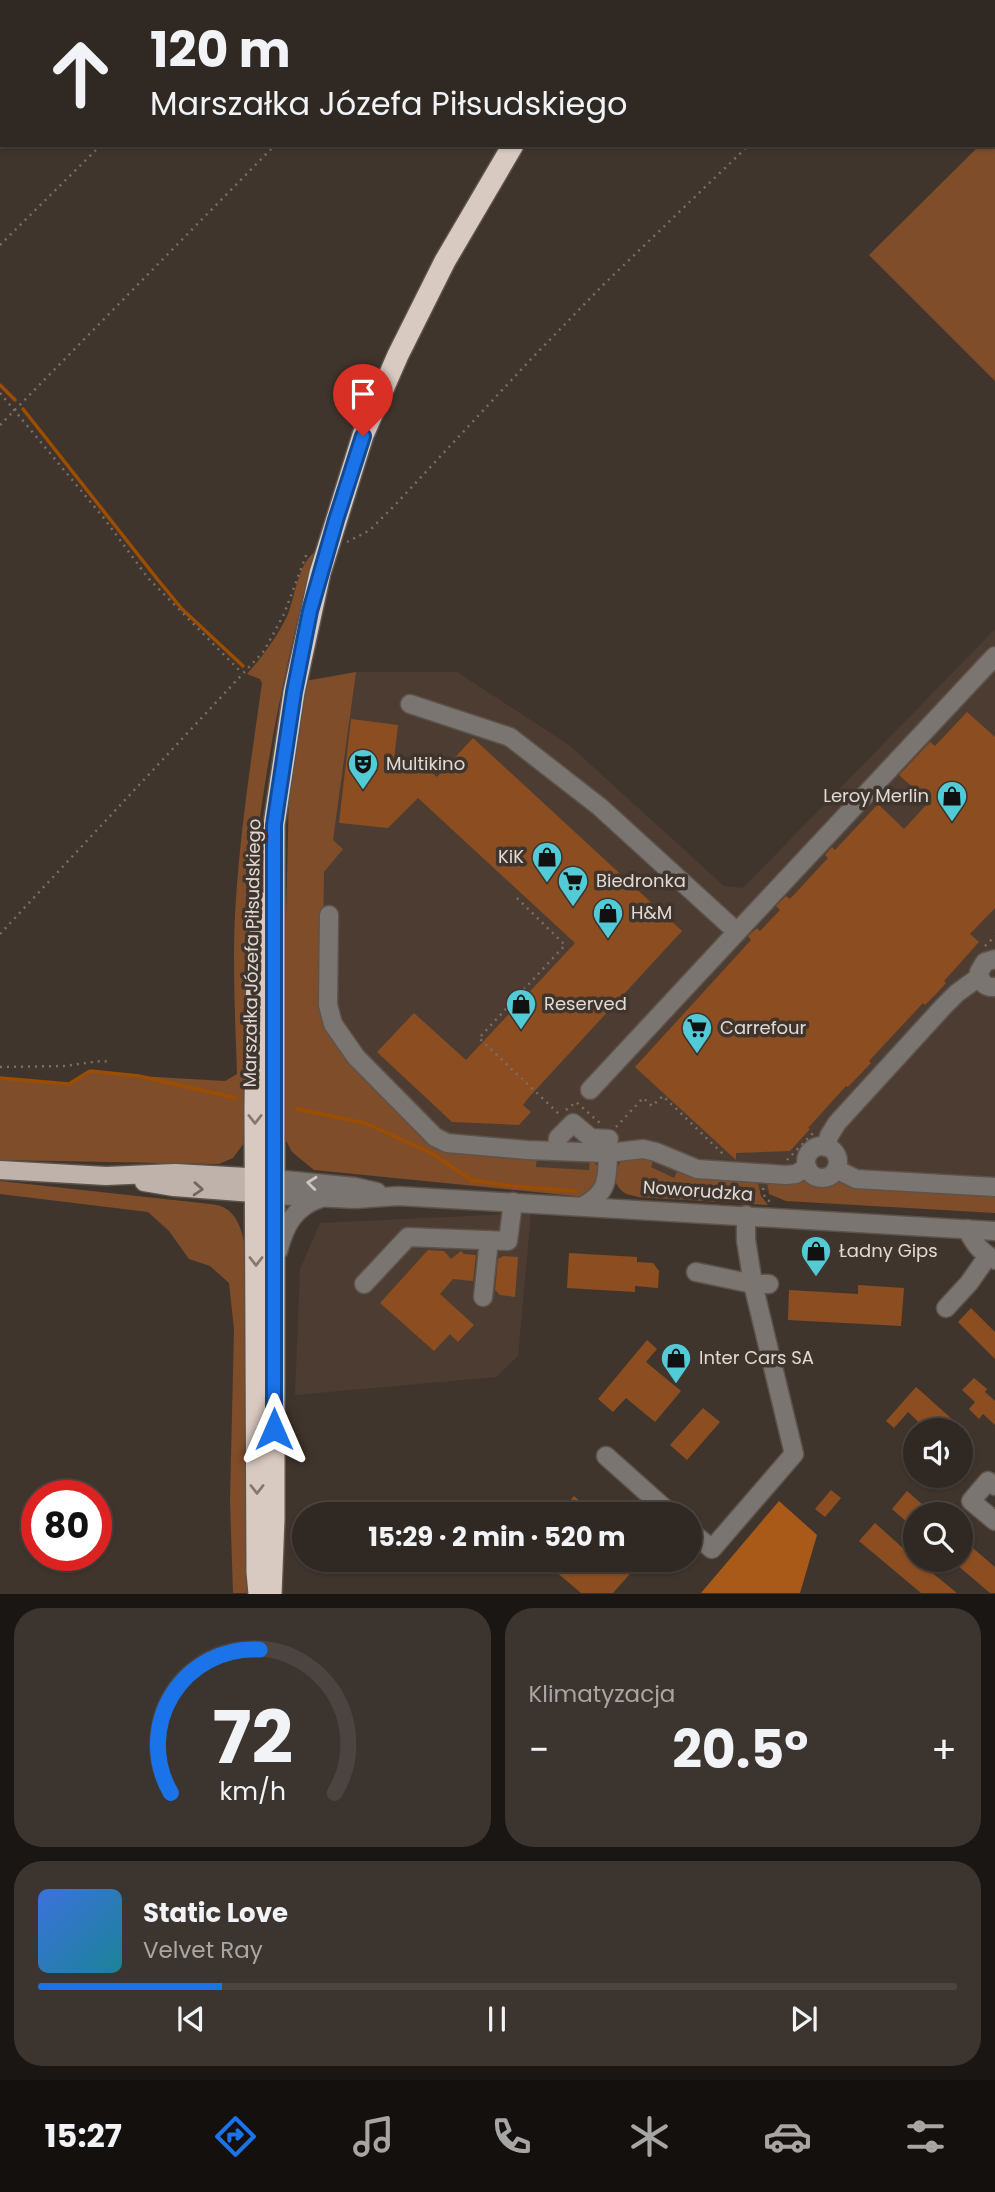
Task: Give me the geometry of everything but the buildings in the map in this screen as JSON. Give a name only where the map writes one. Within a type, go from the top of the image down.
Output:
[{"type":"highway","name":"Marszałka Józefa Piłsudskiego","points":[[271,1594],[274,1519],[274,1265],[265,1186],[256,1003],[259,928],[265,878],[296,679],[328,544],[363,436],[398,355],[445,261],[512,147]]},
{"type":"highway","name":"Marszałka Józefa Piłsudskiego","points":[[260,1594],[257,1559],[274,825]]},
{"type":"main road","name":"Noworudzka","points":[[0,1170],[106,1176],[174,1173],[265,1186]]},
{"type":"street","points":[[590,1090],[995,656]]},
{"type":"street","points":[[410,704],[510,737],[600,807],[737,932]]},
{"type":"street","points":[[329,915],[329,1013],[333,1024],[356,1057],[435,1137],[447,1143],[557,1151],[607,1137]]},
{"type":"street","points":[[826,1147],[837,1122],[950,1000],[979,977],[982,964],[989,959],[990,952]]},
{"type":"street","points":[[979,977],[984,985],[995,988]]},
{"type":"street","points":[[557,1151],[558,1138],[573,1122],[591,1138],[607,1137],[656,1152],[697,1169],[786,1175],[796,1174],[807,1167]]},
{"type":"street","points":[[585,1205],[596,1199],[607,1180],[607,1137]]},
{"type":"street","points":[[819,1147],[826,1147],[836,1156],[836,1169],[832,1175],[821,1178],[811,1174],[806,1160],[809,1153],[819,1147]]},
{"type":"street","points":[[836,1169],[856,1179],[995,1187]]},
{"type":"street","points":[[607,1180],[620,1200],[632,1208]]},
{"type":"street","name":"Noworudzka","points":[[265,1186],[355,1187],[398,1196]]},
{"type":"street","name":"Noworudzka","points":[[265,1186],[322,1198],[398,1196],[585,1205],[995,1231]]},
{"type":"street","points":[[274,1265],[287,1222],[301,1209],[322,1198]]},
{"type":"street","points":[[364,1284],[408,1237],[508,1241],[513,1202]]},
{"type":"street","points":[[702,1541],[712,1549],[794,1454],[761,1284],[746,1240],[746,1215]]},
{"type":"street","points":[[946,1308],[991,1258],[973,1242],[967,1229]]},
{"type":"street","points":[[483,1297],[489,1240]]},
{"type":"street","points":[[696,1272],[761,1284]]},
{"type":"street","points":[[606,1456],[658,1502]]},
{"type":"street","points":[[995,1486],[988,1480],[971,1500],[995,1521]]},
{"type":"path","points":[[0,246],[99,147]]},
{"type":"path","points":[[0,425],[273,147]]},
{"type":"path","points":[[0,934],[264,651],[284,614],[307,553],[317,546],[355,540],[370,530],[603,285],[747,147]]},
{"type":"path","points":[[0,393],[103,517],[148,578],[242,673]]},
{"type":"path","points":[[517,898],[565,945],[479,1038],[560,1115],[576,1102],[607,1137],[643,1098],[652,1106],[663,1096],[728,1160]]},
{"type":"path","points":[[990,952],[995,936]]},
{"type":"path","points":[[0,1067],[111,1062]]},
{"type":"path","points":[[786,1161],[814,1132],[817,1125]]},
{"type":"shaded area","points":[[978,147],[995,147],[995,381],[869,255]]},
{"type":"shaded area","points":[[315,552],[279,703],[255,856],[247,964],[244,1143],[233,1158],[219,1164],[0,1160],[0,1078],[68,1084],[90,1071],[225,1081],[237,1074],[234,963],[236,897],[262,683],[260,679],[247,674],[280,630],[301,572]]},
{"type":"shaded area","points":[[995,629],[995,1204],[478,1174],[299,986],[332,676],[356,672],[457,672],[569,745],[724,886],[743,888]]},
{"type":"shaded area","points":[[356,672],[333,840],[343,849],[324,872],[322,1013],[424,1136],[537,1157],[536,1167],[589,1170],[590,1159],[600,1168],[599,1183],[585,1197],[314,1170],[292,1152],[281,1131],[289,792],[305,681]]},
{"type":"shaded area","points":[[632,1156],[654,1158],[651,1167],[674,1178],[678,1169],[757,1179],[761,1196],[768,1205],[638,1197],[627,1194],[618,1186],[615,1175],[618,1165]]},
{"type":"shaded area","points":[[805,1179],[813,1185],[828,1185],[831,1182],[995,1192],[995,1213],[786,1201],[769,1194],[767,1181]]},
{"type":"shaded area","points":[[0,1181],[215,1205],[223,1207],[236,1219],[243,1236],[248,1272],[249,1593],[233,1593],[230,1500],[234,1329],[229,1283],[210,1266],[189,1259],[169,1231],[148,1212],[0,1194]]},
{"type":"shaded area","points":[[531,1213],[518,1356],[496,1377],[295,1395],[300,1269],[320,1223]]},
{"type":"shaded area","points":[[779,1501],[817,1535],[800,1593],[701,1593]]},
{"type":"waterway","points":[[0,385],[15,400]]},
{"type":"waterway","points":[[23,409],[182,609],[243,666]]},
{"type":"waterway","points":[[0,1078],[69,1084],[90,1071],[139,1076],[236,1098]]},
{"type":"waterway","points":[[297,1109],[365,1123],[433,1154],[471,1180],[576,1191]]},
{"type":"place","name":"Multikino","points":[[363,791]]},
{"type":"place","name":"Leroy Merlin","points":[[952,823]]},
{"type":"place","name":"KiK","points":[[547,884]]},
{"type":"place","name":"Biedronka","points":[[573,908]]},
{"type":"place","name":"H&M","points":[[608,940]]},
{"type":"place","name":"Reserved","points":[[521,1031]]},
{"type":"place","name":"Carrefour","points":[[697,1055]]},
{"type":"place","name":"Ładny Gips","points":[[816,1278]]},
{"type":"place","name":"Inter Cars SA","points":[[676,1385]]},
{"type":"route","points":[[274,1429],[274,825],[294,692],[310,611],[363,436]]}]
